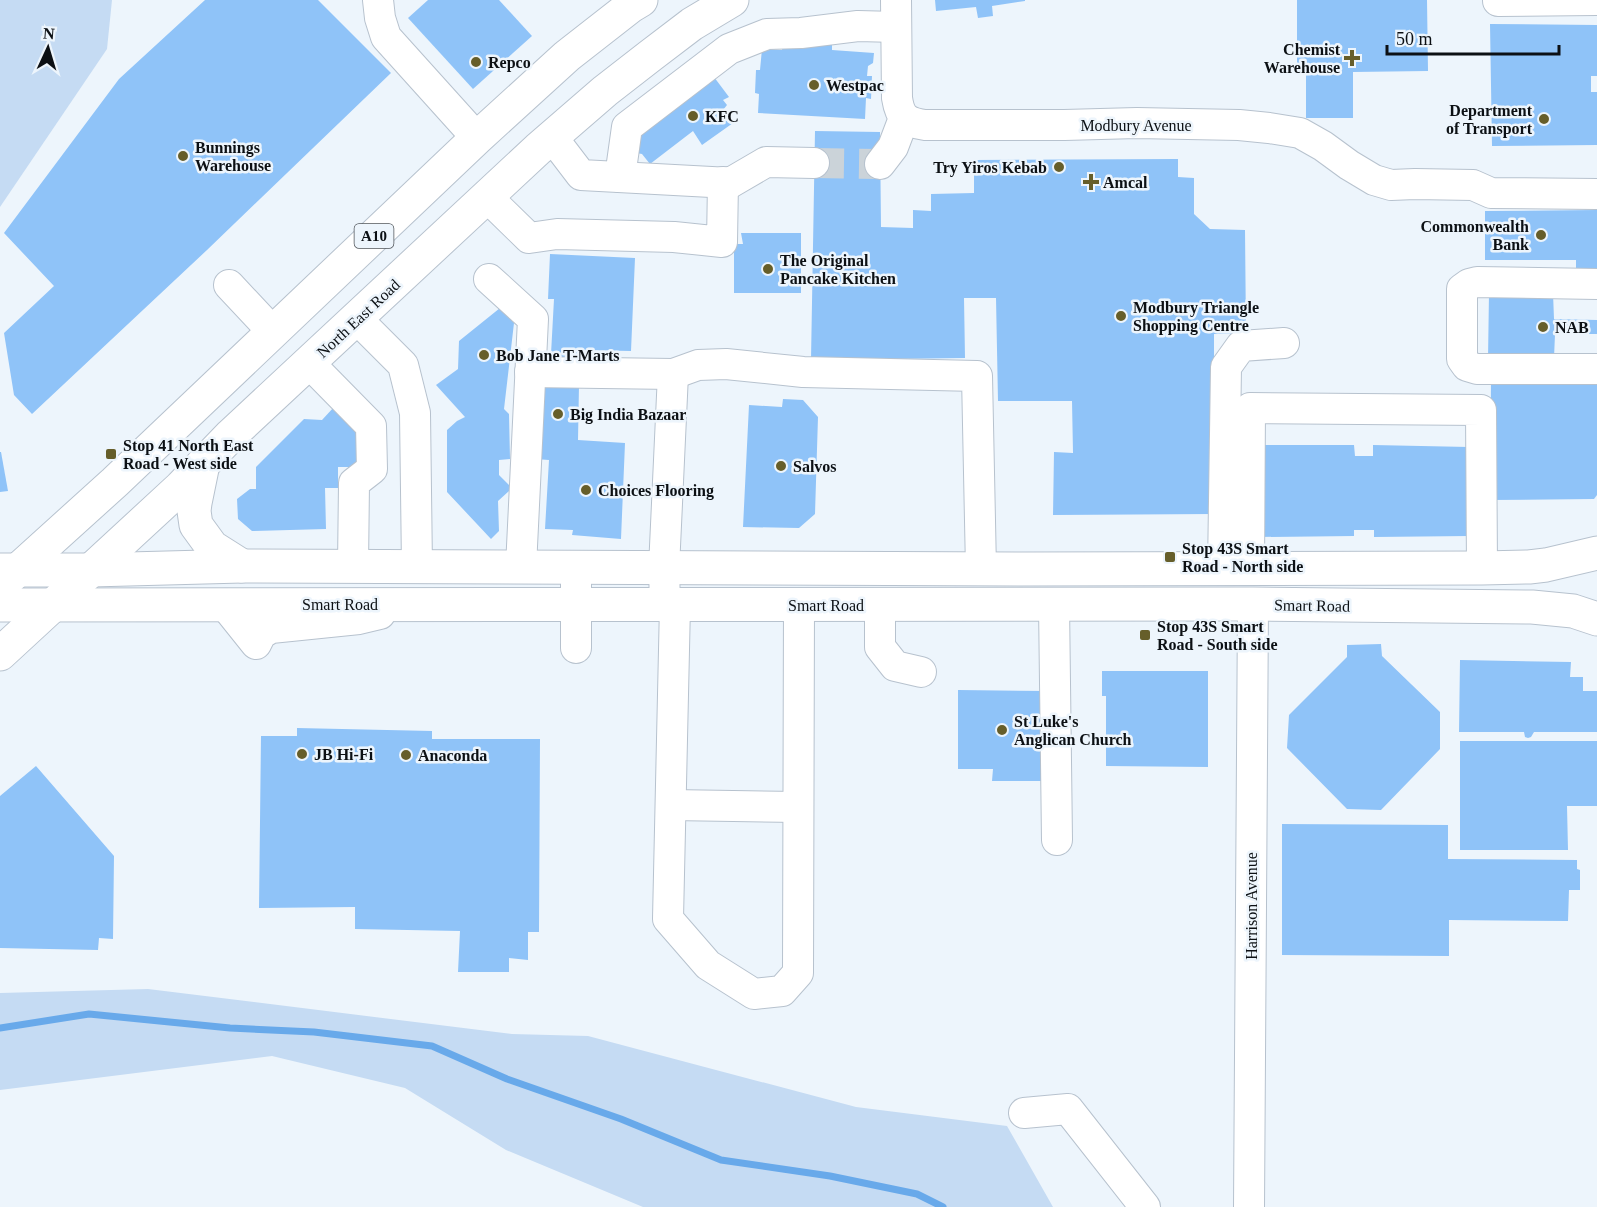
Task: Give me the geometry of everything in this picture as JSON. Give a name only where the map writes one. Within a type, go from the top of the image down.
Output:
[{"type":"main road","name":"A10","points":[[6,575],[115,482],[477,138],[567,56],[641,0]]},
{"type":"main road","name":"North East Road","points":[[0,654],[181,487],[231,435],[552,137],[614,84],[683,30],[693,9],[732,0]]},
{"type":"main road","points":[[203,464],[194,511],[196,525],[212,547],[242,566]]},
{"type":"main road","points":[[6,575],[242,566],[981,569],[1482,568],[1546,565],[1597,553]]},
{"type":"main road","name":"Smart Road","points":[[0,604],[1253,604],[1532,608],[1574,611],[1597,619]]},
{"type":"street","points":[[378,0],[380,18],[386,37],[477,138]]},
{"type":"street","points":[[1498,0],[1597,0]]},
{"type":"street","points":[[620,177],[627,127],[729,49],[766,34],[801,33],[858,26],[896,14],[897,98],[904,118],[893,147],[880,164]]},
{"type":"street","name":"Modbury Avenue","points":[[904,118],[925,125],[1137,123],[1239,125],[1269,128],[1300,133],[1374,180],[1391,185],[1473,185],[1491,193],[1597,194]]},
{"type":"street","points":[[552,137],[581,175],[730,183],[766,162],[814,163]]},
{"type":"street","name":"Modbury Avenue","points":[[1473,185],[1489,175],[1597,175]]},
{"type":"street","points":[[487,197],[529,238],[557,234],[674,237],[722,242],[723,182]]},
{"type":"street","points":[[489,279],[533,319],[522,567]]},
{"type":"street","points":[[1597,284],[1477,282],[1469,284],[1462,288],[1462,359],[1467,366],[1477,369],[1597,369]]},
{"type":"street","points":[[229,285],[273,332]]},
{"type":"street","points":[[357,319],[403,365],[415,413],[417,567]]},
{"type":"street","points":[[1236,569],[1226,367],[1241,346],[1284,343]]},
{"type":"street","points":[[309,363],[371,426],[372,469],[354,483],[353,566]]},
{"type":"street","points":[[530,372],[673,374],[698,365],[726,364],[803,372],[978,376],[981,569]]},
{"type":"street","points":[[673,374],[664,568],[670,605],[668,919],[708,965],[754,994],[782,991],[798,973],[799,605]]},
{"type":"street","points":[[1236,569],[1250,408],[1481,410],[1482,568]]},
{"type":"street","points":[[576,568],[576,648]]},
{"type":"street","points":[[1054,604],[1057,840]]},
{"type":"street","name":"Harrison Avenue","points":[[1249,1207],[1253,604]]},
{"type":"street","points":[[880,605],[880,647],[895,666],[921,672]]},
{"type":"street","points":[[670,805],[798,807]]},
{"type":"street","points":[[1024,1113],[1068,1109],[1145,1207]]},
{"type":"shaded area","points":[[0,0],[112,0],[107,49],[0,207]]},
{"type":"shaded area","points":[[148,989],[512,1034],[588,1036],[856,1107],[1007,1126],[1053,1207],[643,1207],[506,1150],[405,1088],[272,1056],[0,1090],[0,993]]},
{"type":"building","name":"Bunnings Warehouse","points":[[205,0],[318,0],[391,73],[32,414],[14,395],[4,333],[54,286],[4,233],[119,79]]},
{"type":"building","name":"Repco","points":[[428,0],[499,0],[532,36],[473,89],[408,18]]},
{"type":"building","points":[[935,0],[1025,1],[992,6],[993,16],[978,18],[976,7],[936,11]]},
{"type":"building","points":[[1297,0],[1427,0],[1428,71],[1353,72],[1353,118],[1306,118],[1306,66],[1297,66]]},
{"type":"building","points":[[1490,24],[1597,25],[1597,76],[1591,76],[1591,92],[1597,92],[1597,145],[1492,146]]},
{"type":"building","name":"Westpac","points":[[832,43],[832,50],[874,53],[873,63],[868,66],[867,76],[872,76],[871,99],[866,98],[865,119],[758,113],[759,94],[755,93],[756,70],[760,70],[762,49],[782,50],[783,46]]},
{"type":"building","name":"KFC","points":[[711,73],[729,97],[723,100],[727,105],[723,110],[733,123],[702,145],[693,131],[650,164],[642,154],[614,149]]},
{"type":"building","name":"Modbury Triangle Shopping Centre","points":[[815,131],[880,132],[881,227],[913,228],[913,210],[931,211],[931,194],[974,193],[974,160],[1178,159],[1178,177],[1194,178],[1194,214],[1210,229],[1245,230],[1246,333],[1214,334],[1214,514],[1053,515],[1054,452],[1073,453],[1072,401],[998,401],[996,298],[964,298],[965,358],[811,360]]},
{"type":"building","name":"Commonwealth Bank","points":[[1597,210],[1597,272],[1576,274],[1576,260],[1485,260],[1485,211]]},
{"type":"building","name":"The Original Pancake Kitchen","points":[[741,233],[801,233],[801,293],[734,293],[734,244],[743,244]]},
{"type":"building","points":[[550,254],[635,258],[631,351],[581,350],[580,367],[545,365],[545,355],[551,354],[554,299],[548,299]]},
{"type":"building","name":"NAB","points":[[1489,293],[1553,293],[1554,319],[1597,320],[1597,334],[1555,334],[1554,358],[1488,359]]},
{"type":"building","points":[[500,308],[514,323],[504,409],[509,414],[510,459],[499,460],[499,475],[509,485],[509,491],[498,501],[499,531],[491,539],[447,492],[447,430],[465,417],[436,385],[458,369],[459,341]]},
{"type":"building","points":[[1491,379],[1597,379],[1597,495],[1594,499],[1490,500]]},
{"type":"building","points":[[538,383],[579,385],[578,440],[625,443],[621,539],[572,535],[573,530],[545,529],[549,460],[535,459]]},
{"type":"building","name":"Salvos","points":[[783,399],[803,400],[818,417],[815,514],[799,528],[743,527],[749,405],[782,407]]},
{"type":"building","points":[[334,407],[359,432],[360,467],[338,467],[338,488],[325,488],[326,529],[252,531],[238,519],[237,499],[250,489],[256,489],[256,467],[304,419],[322,420]]},
{"type":"building","points":[[1259,445],[1354,445],[1355,456],[1373,456],[1373,445],[1469,447],[1469,536],[1374,537],[1374,530],[1354,530],[1354,536],[1259,537]]},
{"type":"building","points":[[0,452],[8,491],[0,492]]},
{"type":"building","points":[[1381,644],[1382,656],[1440,712],[1440,749],[1381,810],[1347,809],[1287,748],[1289,715],[1347,657],[1347,645]]},
{"type":"building","points":[[1460,660],[1571,662],[1570,677],[1583,677],[1583,691],[1597,691],[1597,732],[1534,732],[1528,738],[1525,737],[1524,732],[1459,732]]},
{"type":"building","points":[[1102,671],[1208,671],[1208,767],[1106,766],[1106,696],[1102,696]]},
{"type":"building","name":"St Luke's Anglican Church","points":[[958,690],[1046,691],[1046,781],[992,781],[993,769],[958,769]]},
{"type":"building","points":[[297,728],[432,731],[432,739],[540,739],[539,932],[528,932],[528,960],[509,958],[509,972],[458,972],[460,931],[355,929],[355,907],[259,908],[261,736],[297,736]]},
{"type":"building","points":[[1460,741],[1597,741],[1597,806],[1567,806],[1568,850],[1460,850]]},
{"type":"building","points":[[36,766],[114,856],[113,939],[99,938],[98,950],[0,948],[0,796]]},
{"type":"building","points":[[1282,824],[1448,825],[1448,859],[1577,860],[1577,869],[1580,870],[1580,890],[1569,890],[1568,921],[1449,920],[1449,956],[1282,955]]},
{"type":"waterway","points":[[0,1028],[89,1014],[230,1028],[314,1032],[432,1046],[507,1079],[621,1119],[721,1160],[830,1176],[917,1194],[943,1207]]},
{"type":"tunnel","points":[[814,163],[880,164]]},
{"type":"place","name":"Chemist Warehouse","points":[[1352,58]]},
{"type":"place","name":"Repco","points":[[476,62]]},
{"type":"place","name":"Westpac","points":[[814,85]]},
{"type":"place","name":"KFC","points":[[693,116]]},
{"type":"place","name":"Department of Transport","points":[[1544,119]]},
{"type":"place","name":"Bunnings Warehouse","points":[[183,156]]},
{"type":"place","name":"Try Yiros Kebab","points":[[1059,167]]},
{"type":"place","name":"Amcal","points":[[1091,182]]},
{"type":"place","name":"Commonwealth Bank","points":[[1541,235]]},
{"type":"place","name":"The Original Pancake Kitchen","points":[[768,269]]},
{"type":"place","name":"Modbury Triangle Shopping Centre","points":[[1121,316]]},
{"type":"place","name":"NAB","points":[[1543,327]]},
{"type":"place","name":"Bob Jane T-Marts","points":[[484,355]]},
{"type":"place","name":"Big India Bazaar","points":[[558,414]]},
{"type":"place","name":"Stop 41 North East Road - West side","points":[[111,454]]},
{"type":"place","name":"Salvos","points":[[781,466]]},
{"type":"place","name":"Choices Flooring","points":[[586,490]]},
{"type":"place","name":"Stop 43S Smart Road - North side","points":[[1170,557]]},
{"type":"place","name":"Stop 43S Smart Road - South side","points":[[1145,635]]},
{"type":"place","name":"St Luke's Anglican Church","points":[[1002,730]]},
{"type":"place","name":"JB Hi-Fi","points":[[302,754]]},
{"type":"place","name":"Anaconda","points":[[406,755]]}]
